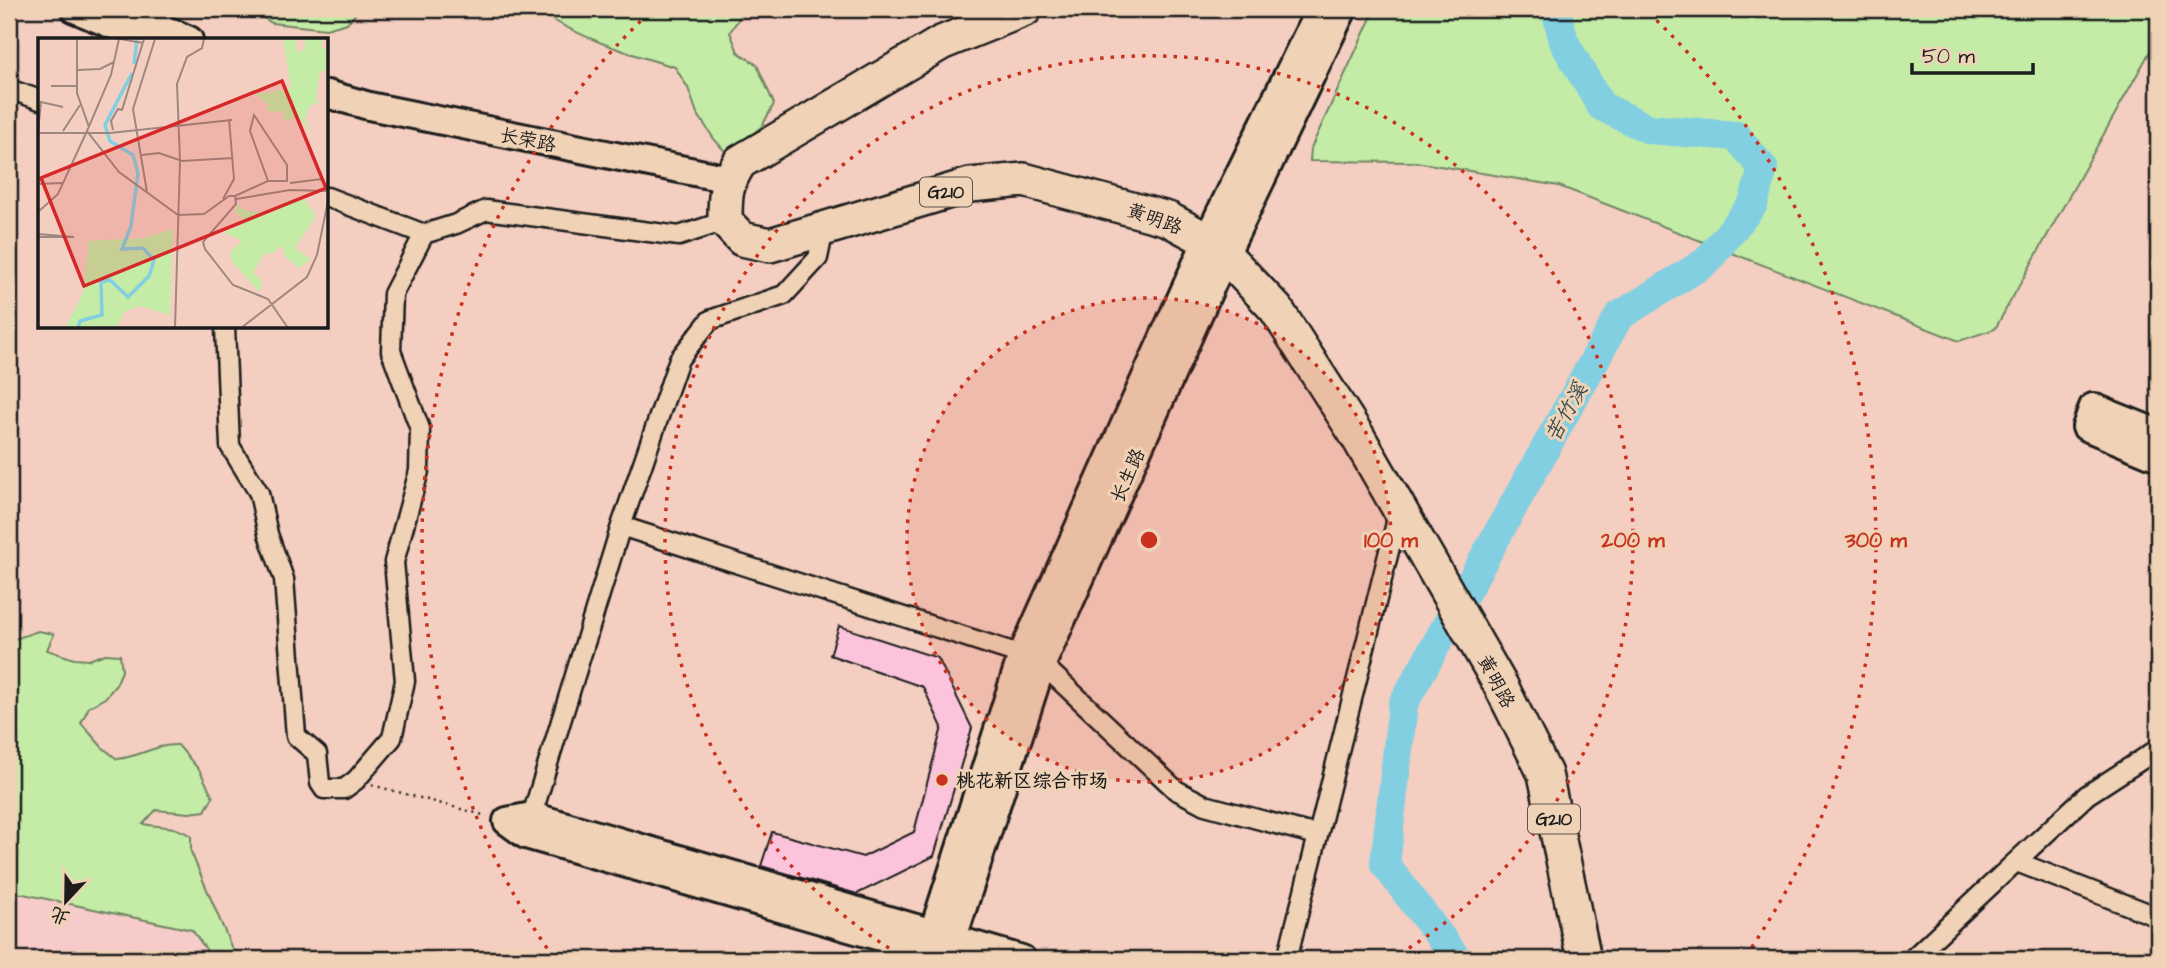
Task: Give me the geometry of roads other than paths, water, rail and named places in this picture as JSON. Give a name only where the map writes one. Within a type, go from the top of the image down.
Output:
[{"type":"highway","points":[[726,198],[740,163],[941,43],[1025,9]]},
{"type":"highway","name":"黄明路","points":[[726,198],[742,239],[770,245],[970,185],[1024,180],[1168,219],[1216,248],[1276,309],[1358,437],[1502,686],[1545,774],[1584,959]]},
{"type":"street","points":[[75,9],[143,38]]},
{"type":"street","points":[[117,9],[184,38]]},
{"type":"street","name":"长生路","points":[[944,949],[1032,660],[1320,9]]},
{"type":"street","name":"长生路","points":[[1216,248],[1343,9]]},
{"type":"street","points":[[9,89],[38,99]]},
{"type":"street","name":"长荣路","points":[[329,95],[726,198]]},
{"type":"street","name":"长荣路","points":[[329,112],[367,123],[726,198]]},
{"type":"street","points":[[329,198],[424,234],[456,224],[486,210],[679,236],[726,198]]},
{"type":"street","points":[[824,229],[818,258],[784,295],[710,320],[679,359],[522,824],[944,949],[1022,959]]},
{"type":"street","points":[[225,329],[230,446],[259,493],[268,534],[284,579],[296,736],[317,754],[320,783],[324,789],[344,789],[356,780],[392,738],[405,681],[394,562],[419,471],[420,429],[391,351],[393,294],[424,234]]},
{"type":"street","points":[[2158,433],[2090,417],[2158,457]]},
{"type":"street","points":[[1287,959],[1317,835],[1404,517]]},
{"type":"street","points":[[621,526],[1032,660],[1176,790],[1205,805],[1317,835]]},
{"type":"street","points":[[1912,959],[2087,795],[2158,749]]},
{"type":"street","points":[[2017,862],[2158,917]]},
{"type":"waterway","name":"苦竹溪","points":[[1457,959],[1385,864],[1403,704],[1619,316],[1706,262],[1753,204],[1763,168],[1736,136],[1649,129],[1601,106],[1564,42],[1556,9]]},
{"type":"place","name":"桃花新区综合市场","points":[[942,780]]}]
